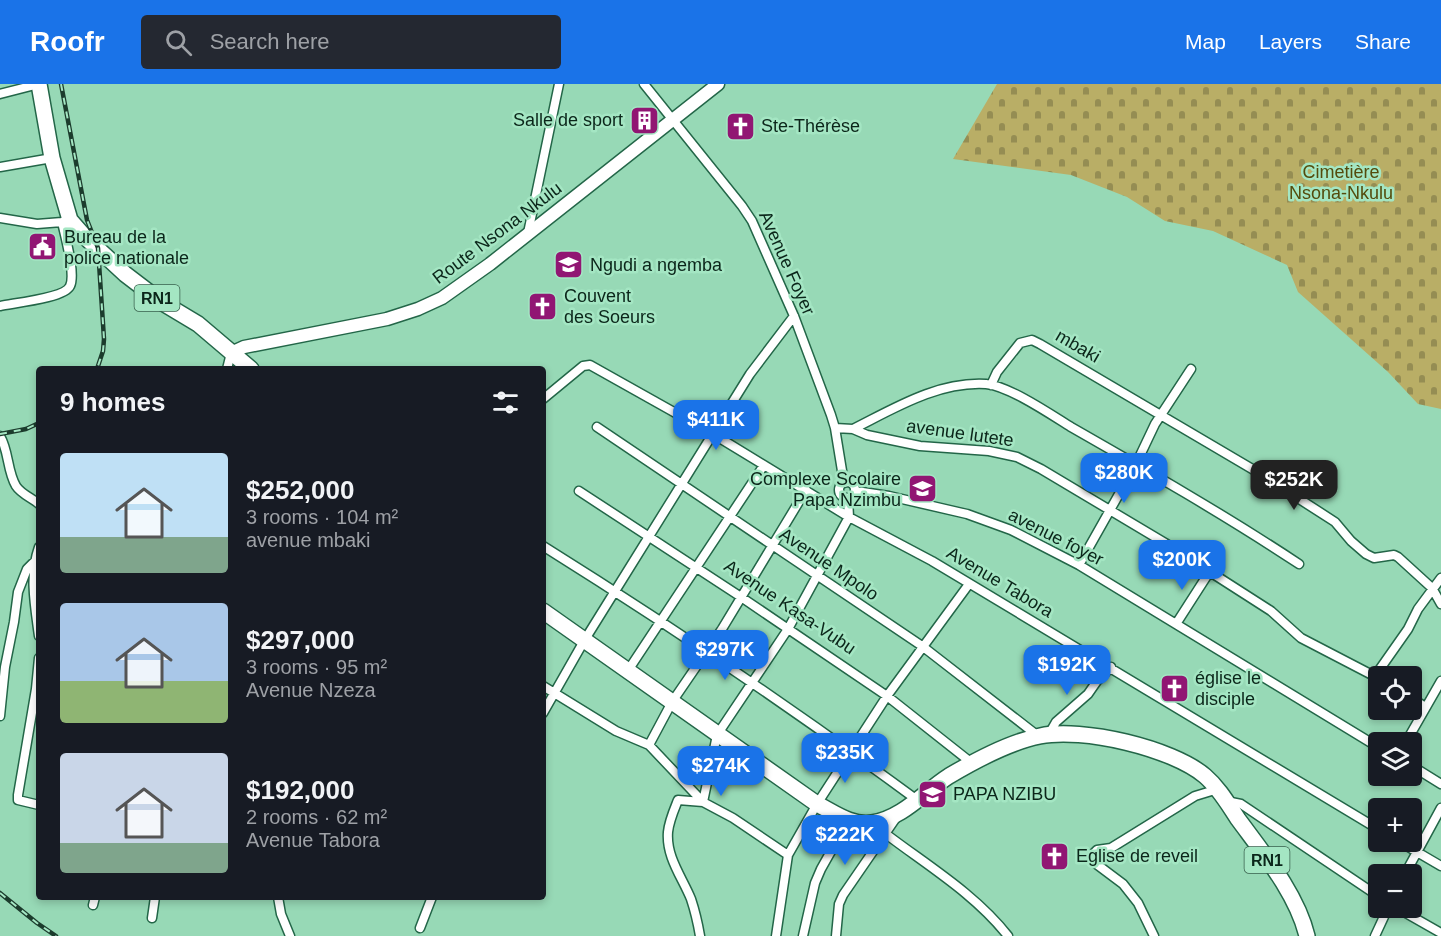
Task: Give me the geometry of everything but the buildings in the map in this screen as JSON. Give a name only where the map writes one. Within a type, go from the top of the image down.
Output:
[{"type":"highway","name":"RN1","points":[[39,84],[66,221],[125,274],[163,303],[198,324],[247,366]]},
{"type":"highway","name":"RN1","points":[[546,613],[817,804],[848,821],[871,823],[900,812],[948,777],[972,764],[1046,735],[1082,735],[1160,752],[1191,766],[1206,776],[1222,795],[1264,854],[1294,903],[1307,936]]},
{"type":"street","points":[[0,94],[39,84]]},
{"type":"street","points":[[528,234],[559,84]]},
{"type":"street","name":"Avenue Foyer","points":[[644,84],[674,119],[752,221],[794,316],[835,428],[844,483]]},
{"type":"street","name":"Route Nsona Nkulu","points":[[231,353],[244,347],[387,319],[418,309],[460,287],[718,84]]},
{"type":"street","points":[[0,167],[52,158]]},
{"type":"street","points":[[0,218],[37,224],[66,221],[71,272],[71,286],[62,294],[0,306]]},
{"type":"street","points":[[546,707],[584,641],[750,374],[794,316]]},
{"type":"street","name":"mbaki","points":[[991,385],[997,372],[1015,347],[1026,340],[1032,340],[1101,378],[1162,416]]},
{"type":"street","points":[[228,366],[231,353]]},
{"type":"street","name":"Avenue Tabora","points":[[546,397],[583,366],[590,365],[713,434],[849,518],[932,561],[1368,823]]},
{"type":"street","points":[[1079,565],[1136,464],[1155,424],[1191,369]]},
{"type":"street","points":[[853,429],[908,402],[945,388],[991,385],[1027,401],[1136,464],[1299,564]]},
{"type":"street","points":[[1162,416],[1259,472],[1325,515],[1335,522],[1366,554],[1374,558],[1394,555],[1398,557],[1432,588],[1441,604]]},
{"type":"street","name":"Avenue Mpolo","points":[[597,426],[922,646],[1046,735]]},
{"type":"street","name":"avenue lutete","points":[[835,428],[853,429],[867,435],[920,446],[1003,453],[1017,457],[1041,469],[1209,571],[1271,611],[1301,638],[1368,672]]},
{"type":"street","points":[[0,436],[4,442],[16,486],[36,502]]},
{"type":"street","points":[[627,672],[764,465]]},
{"type":"street","points":[[844,483],[852,484],[855,491],[848,499],[839,493],[844,483]]},
{"type":"street","points":[[649,745],[672,702],[741,597],[806,490]]},
{"type":"street","name":"Avenue Kasa-Vubu","points":[[579,491],[887,696],[972,764]]},
{"type":"street","name":"avenue foyer","points":[[855,491],[889,496],[968,514],[1011,530],[1079,565],[1368,741]]},
{"type":"street","points":[[703,802],[717,735],[788,629],[818,577],[849,518],[848,499]]},
{"type":"street","points":[[546,548],[706,651],[918,800]]},
{"type":"street","points":[[36,555],[33,563],[36,616]]},
{"type":"street","points":[[0,716],[5,667],[18,592],[27,569],[33,563]]},
{"type":"street","points":[[1176,624],[1209,571]]},
{"type":"street","points":[[1384,666],[1418,609],[1441,578]]},
{"type":"street","points":[[776,936],[788,855],[850,751],[922,646],[969,584]]},
{"type":"street","points":[[1046,735],[1056,722],[1085,697],[1110,667]]},
{"type":"street","points":[[1411,732],[1441,681]]},
{"type":"street","points":[[546,688],[616,730],[649,745],[703,802],[733,818],[788,855]]},
{"type":"street","points":[[36,703],[34,733],[18,801],[36,804]]},
{"type":"street","points":[[1422,772],[1441,784]]},
{"type":"street","points":[[1154,936],[1138,903],[1124,884],[1095,863],[1094,853],[1097,850],[1111,848],[1195,796],[1222,795],[1241,804],[1368,889]]},
{"type":"street","points":[[700,936],[690,898],[672,858],[668,833],[678,800],[703,802]]},
{"type":"street","points":[[1422,843],[1441,808]]},
{"type":"street","points":[[836,936],[839,904],[843,895],[900,812]]},
{"type":"street","points":[[803,936],[815,883],[848,821]]},
{"type":"street","points":[[886,834],[987,911],[1008,936]]},
{"type":"street","points":[[1411,864],[1417,852],[1441,866]]},
{"type":"street","points":[[152,918],[155,900]]},
{"type":"street","points":[[279,900],[281,914],[290,936]]},
{"type":"street","points":[[420,928],[431,900]]},
{"type":"street","points":[[1375,936],[1383,918]]},
{"type":"street","points":[[1415,918],[1441,933]]},
{"type":"green space","name":"Cimetière Nsona-Nkulu","points":[[997,84],[1441,84],[1441,409],[1418,404],[1388,372],[1298,292],[1287,265],[1213,231],[1165,221],[1127,197],[1071,175],[953,159]]},
{"type":"railway","points":[[61,84],[87,220],[98,248],[104,339],[98,366]]},
{"type":"railway","points":[[0,434],[26,429],[36,424]]},
{"type":"railway","points":[[0,893],[56,936]]},
{"type":"place","name":"Salle de sport","points":[[644,120]]},
{"type":"place","name":"Ste-Thérèse","points":[[740,126]]},
{"type":"place","name":"Bureau de la police nationale","points":[[43,247]]},
{"type":"place","name":"Ngudi a ngemba","points":[[569,265]]},
{"type":"place","name":"Couvent des Soeurs","points":[[543,306]]},
{"type":"place","name":"Complexe Scolaire Papa Nzimbu","points":[[922,489]]},
{"type":"place","name":"église le disciple","points":[[1174,688]]},
{"type":"place","name":"PAPA NZIBU","points":[[932,794]]},
{"type":"place","name":"Eglise de reveil","points":[[1055,856]]}]
